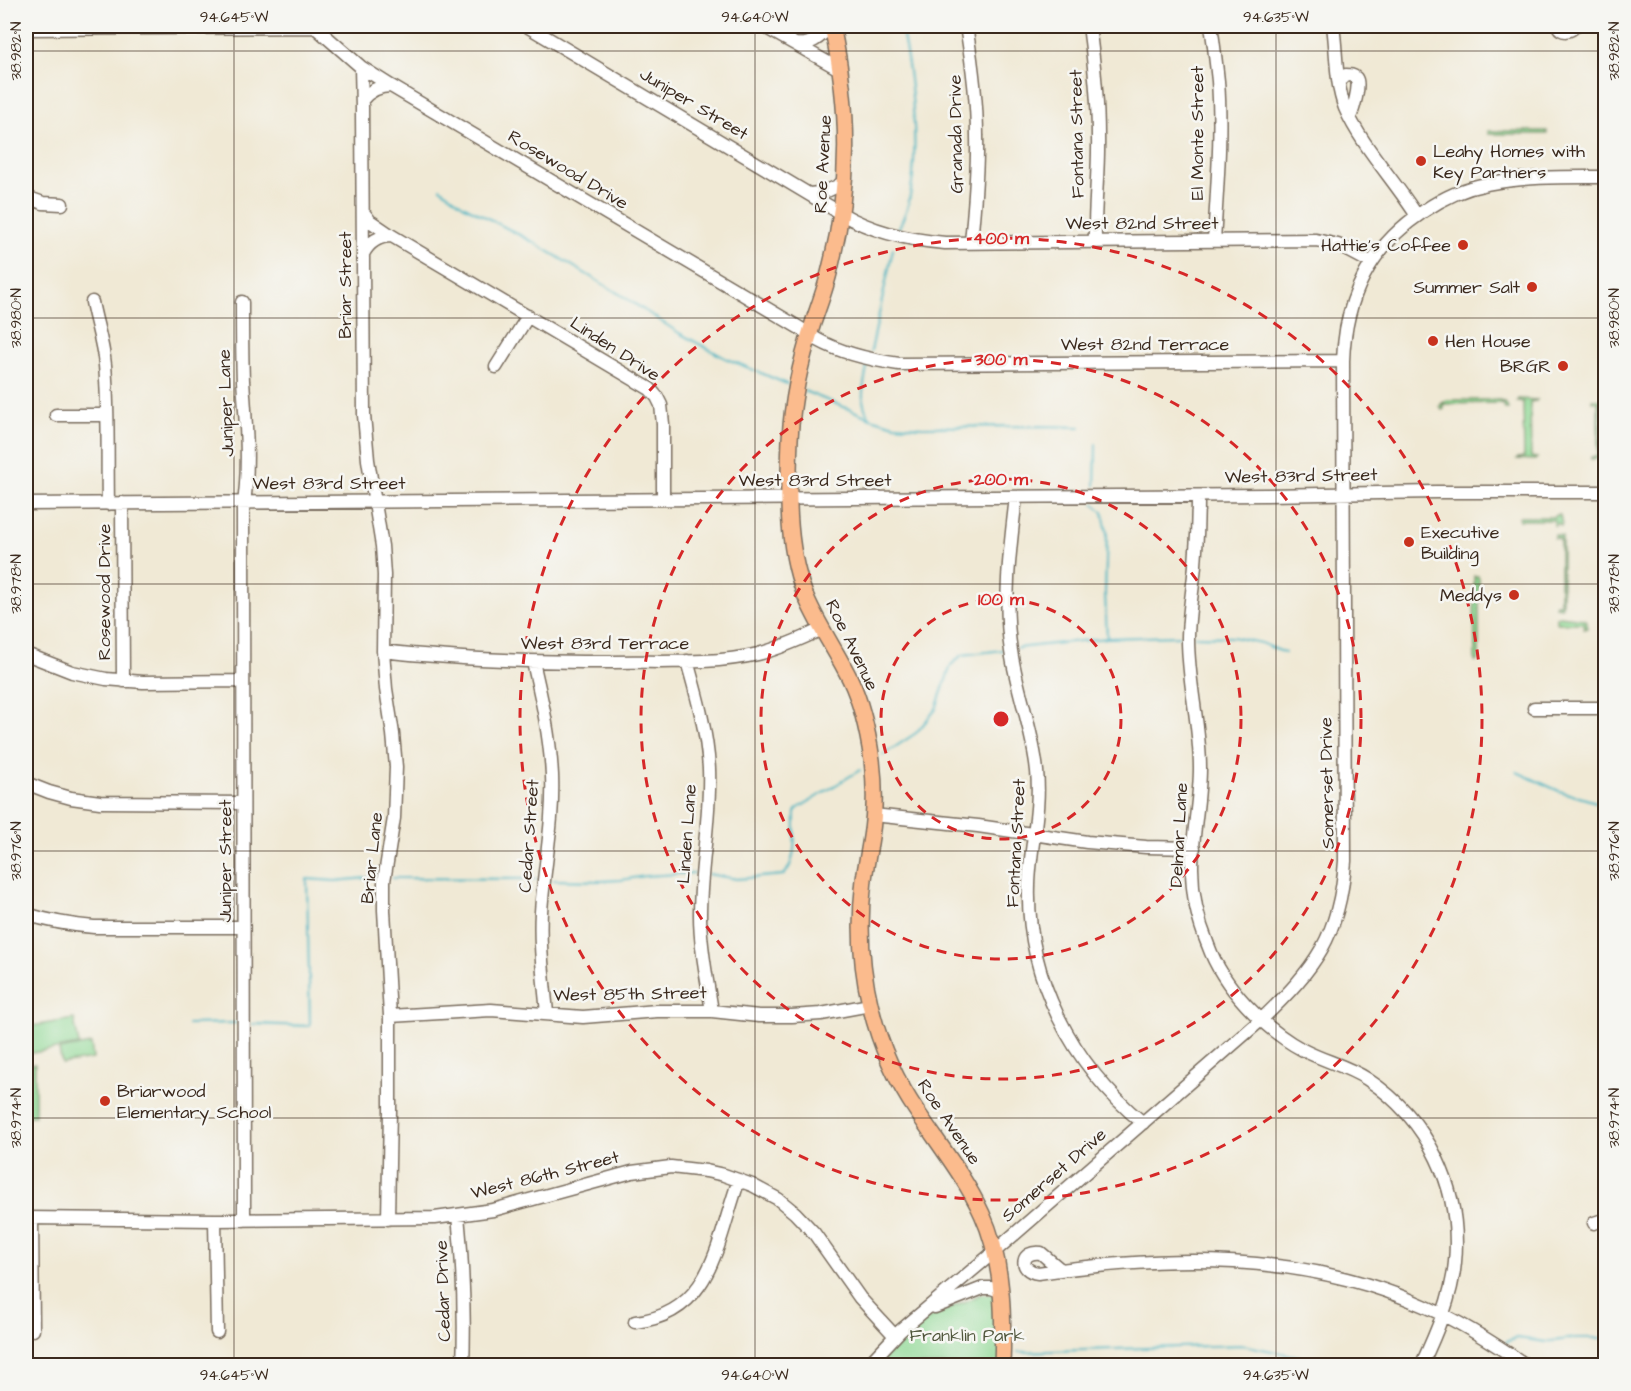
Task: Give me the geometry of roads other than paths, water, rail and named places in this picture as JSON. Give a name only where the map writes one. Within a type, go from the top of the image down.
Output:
[{"type":"main road","name":"Roe Avenue","points":[[830,26],[841,70],[846,118],[845,181],[842,214],[829,272],[810,335],[794,402],[790,438],[792,544],[797,571],[810,606],[852,682],[859,700],[872,761],[874,789],[872,835],[864,876],[861,909],[864,975],[870,1005],[889,1062],[905,1093],[965,1182],[983,1216],[994,1252],[1000,1291],[1003,1326],[1002,1365]]},
{"type":"street","points":[[26,29],[315,26]]},
{"type":"street","name":"Rosewood Drive","points":[[315,26],[361,67],[391,86],[810,335]]},
{"type":"street","name":"Juniper Street","points":[[527,26],[842,214]]},
{"type":"street","points":[[763,26],[841,70]]},
{"type":"street","points":[[793,43],[812,42],[830,26]]},
{"type":"street","name":"Granada Drive","points":[[966,26],[975,87],[977,137],[971,243]]},
{"type":"street","name":"Fontana Street","points":[[1089,26],[1094,59],[1098,135],[1095,242]]},
{"type":"street","name":"El Monte Street","points":[[1211,26],[1218,82],[1219,121],[1214,241]]},
{"type":"street","points":[[1333,26],[1339,81],[1345,106],[1368,147],[1401,190],[1417,216]]},
{"type":"street","points":[[1558,26],[1565,31],[1575,26]]},
{"type":"street","name":"Briar Street","points":[[361,67],[364,415],[375,501]]},
{"type":"street","points":[[1339,81],[1346,75],[1351,75],[1358,83],[1350,117]]},
{"type":"street","points":[[362,100],[374,90],[391,86]]},
{"type":"street","name":"Somerset Drive","points":[[867,1365],[895,1336],[1262,1018],[1288,994],[1316,959],[1335,922],[1344,884],[1346,861],[1342,361],[1344,333],[1355,295],[1370,262],[1381,248],[1417,216],[1452,195],[1487,184],[1512,180],[1605,177]]},
{"type":"street","points":[[810,194],[818,194],[845,181]]},
{"type":"street","points":[[26,197],[43,203],[62,204]]},
{"type":"street","name":"Linden Drive","points":[[363,212],[392,236],[650,389],[661,405],[663,499]]},
{"type":"street","name":"West 82nd Street","points":[[842,214],[886,233],[932,242],[1323,241],[1347,249],[1370,262]]},
{"type":"street","points":[[363,254],[374,240],[392,236]]},
{"type":"street","points":[[92,302],[104,356],[108,504]]},
{"type":"street","name":"Juniper Lane","points":[[242,302],[243,379],[246,405],[244,502]]},
{"type":"street","points":[[496,367],[528,316]]},
{"type":"street","name":"West 82nd Terrace","points":[[810,335],[855,356],[899,363],[1342,361]]},
{"type":"street","points":[[56,415],[107,415]]},
{"type":"street","name":"West 83rd Street","points":[[26,504],[1605,492]]},
{"type":"street","name":"Delmar Lane","points":[[1198,496],[1198,531],[1188,641],[1189,667],[1199,738],[1199,800],[1193,880],[1201,927],[1220,970],[1238,997],[1283,1038],[1357,1074],[1383,1091],[1400,1106],[1428,1141],[1444,1174],[1451,1196],[1455,1221],[1455,1263],[1451,1286],[1442,1314],[1420,1365]]},
{"type":"street","name":"Fontana Street","points":[[1016,497],[1009,562],[1009,626],[1010,649],[1036,765],[1038,794],[1029,907],[1032,931],[1045,985],[1065,1030],[1081,1056],[1119,1101],[1143,1123]]},
{"type":"street","name":"Briar Lane","points":[[375,501],[384,565],[383,651],[396,767],[394,818],[384,881],[390,1016],[388,1219]]},
{"type":"street","name":"Juniper Street","points":[[244,502],[244,1220]]},
{"type":"street","name":"Rosewood Drive","points":[[122,503],[123,681]]},
{"type":"street","name":"West 83rd Terrace","points":[[383,651],[450,658],[533,662],[687,661],[758,654],[800,640],[822,629]]},
{"type":"street","points":[[26,654],[72,672],[123,681],[243,681]]},
{"type":"street","name":"Linden Lane","points":[[687,661],[700,710],[709,766],[709,818],[700,915],[712,1011]]},
{"type":"street","name":"Cedar Street","points":[[533,662],[546,716],[552,776],[550,838],[541,913],[541,945],[547,1013]]},
{"type":"street","points":[[1534,708],[1605,708]]},
{"type":"street","points":[[26,783],[71,798],[100,802],[243,803]]},
{"type":"street","points":[[873,815],[1120,845],[1194,848]]},
{"type":"street","points":[[26,914],[73,926],[243,927]]},
{"type":"street","name":"West 85th Street","points":[[390,1016],[475,1010],[508,1010],[583,1017],[657,1011],[712,1011],[759,1016],[792,1016],[821,1014],[870,1005]]},
{"type":"street","name":"West 86th Street","points":[[29,1218],[244,1220],[435,1218],[501,1208],[618,1175],[652,1169],[671,1167],[706,1171],[739,1180],[768,1193],[795,1213],[813,1233],[860,1298],[895,1336]]},
{"type":"street","points":[[635,1322],[652,1320],[676,1310],[698,1289],[712,1262],[739,1180]]},
{"type":"street","name":"Cedar Drive","points":[[458,1215],[464,1283],[463,1365]]},
{"type":"street","points":[[29,1218],[33,1330]]},
{"type":"street","points":[[215,1220],[217,1332]]},
{"type":"street","points":[[1062,1270],[1123,1263],[1210,1261],[1263,1264],[1326,1274],[1366,1284],[1442,1314],[1484,1337],[1527,1365]]},
{"type":"street","points":[[921,1314],[983,1288],[1000,1291]]},
{"type":"waterway","points":[[898,230],[907,208],[914,162],[914,115],[909,68],[901,26]]},
{"type":"waterway","points":[[440,188],[463,205],[533,242],[679,333],[725,358],[787,384]]},
{"type":"waterway","points":[[871,351],[893,249]]},
{"type":"waterway","points":[[867,367],[863,399],[870,418]]},
{"type":"waterway","points":[[804,391],[871,418],[895,425],[1080,427]]},
{"type":"waterway","points":[[1095,486],[1096,444]]},
{"type":"waterway","points":[[1094,504],[1103,512],[1107,532],[1105,593],[1107,638],[1179,636]]},
{"type":"waterway","points":[[1195,636],[1233,637],[1261,643],[1285,653]]},
{"type":"waterway","points":[[1017,648],[1107,638]]},
{"type":"waterway","points":[[883,755],[916,733],[936,709],[951,665],[962,655],[1003,650]]},
{"type":"waterway","points":[[708,874],[737,879],[784,875],[793,854],[797,809],[860,770]]},
{"type":"waterway","points":[[1517,772],[1559,791],[1606,805]]},
{"type":"waterway","points":[[554,880],[601,881],[694,873]]},
{"type":"waterway","points":[[253,1024],[310,1026],[307,879],[335,881],[377,877]]},
{"type":"waterway","points":[[393,878],[537,879]]},
{"type":"waterway","points":[[188,1024],[236,1023]]},
{"type":"waterway","points":[[1506,1342],[1517,1338],[1546,1342],[1576,1338],[1606,1338]]},
{"type":"waterway","points":[[1018,1352],[1243,1345],[1345,1366]]},
{"type":"place","name":"Leahy Homes with Key Partners","points":[[1421,161]]},
{"type":"place","name":"Hattie’s Coffee","points":[[1463,245]]},
{"type":"place","name":"Summer Salt","points":[[1532,287]]},
{"type":"place","name":"Hen House","points":[[1433,341]]},
{"type":"place","name":"BRGR","points":[[1563,366]]},
{"type":"place","name":"Executive Building","points":[[1409,542]]},
{"type":"place","name":"Meddys","points":[[1514,595]]},
{"type":"place","name":"Briarwood Elementary School","points":[[105,1101]]},
{"type":"park label","name":"Franklin Park","points":[[967,1335]]}]
